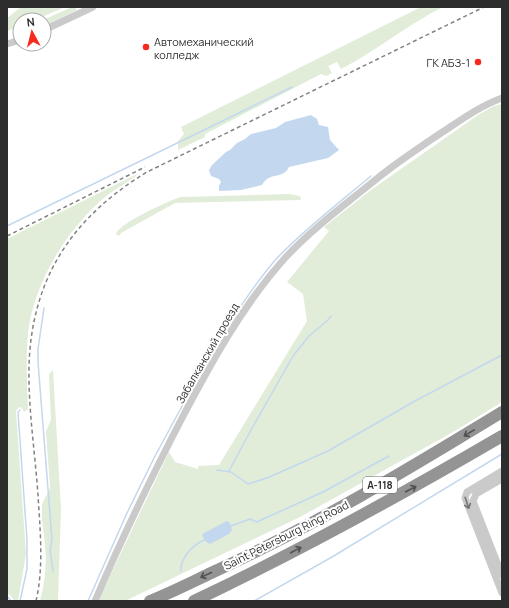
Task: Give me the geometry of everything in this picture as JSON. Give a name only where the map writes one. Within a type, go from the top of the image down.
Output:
[{"type":"highway","name":"Saint Petersburg Ring Road","points":[[150,601],[255,553],[401,474],[502,412]]},
{"type":"highway","name":"Saint Petersburg Ring Road","points":[[194,601],[262,569],[410,489],[502,436]]},
{"type":"street","points":[[52,26],[93,7]]},
{"type":"street","name":"Забалканский проезд","points":[[95,601],[146,487],[200,384],[230,332],[269,277],[303,240],[398,161],[465,117],[502,98]]},
{"type":"street","points":[[502,472],[467,492],[465,498],[502,593]]},
{"type":"street","points":[[502,479],[476,494],[473,500],[502,575]]},
{"type":"green space","points":[[21,7],[65,7],[52,13],[15,12]]},
{"type":"green space","points":[[72,7],[75,7],[77,10],[52,22],[52,16]]},
{"type":"green space","points":[[421,7],[443,7],[354,62],[341,69],[337,62],[328,66],[332,73],[326,76],[321,74],[205,134],[205,137],[178,150],[178,141],[184,134],[181,127]]},
{"type":"green space","points":[[12,14],[12,29],[7,31],[7,18]]},
{"type":"green space","points":[[502,104],[502,402],[453,432],[300,517],[125,601],[98,601],[169,452],[175,462],[198,469],[198,466],[219,465],[307,321],[303,294],[287,282],[329,231],[324,227],[371,190],[478,115],[494,106]]},
{"type":"green space","points":[[137,174],[105,197],[71,233],[52,262],[38,292],[33,308],[27,344],[28,409],[24,412],[22,408],[19,407],[16,411],[26,554],[18,601],[15,601],[7,592],[7,239]]},
{"type":"green space","points":[[289,194],[300,196],[301,200],[175,203],[121,233],[119,236],[116,234],[125,224],[156,207],[181,197]]},
{"type":"green space","points":[[53,370],[61,509],[58,601],[40,601],[46,566],[42,507],[50,487],[46,431],[51,420],[49,374]]},
{"type":"water","points":[[311,115],[317,119],[319,125],[328,127],[330,140],[339,150],[328,158],[289,167],[283,173],[269,178],[262,185],[241,190],[219,191],[221,182],[219,179],[211,176],[209,170],[212,165],[226,152],[251,134],[276,128],[285,122]]},
{"type":"water","points":[[227,521],[230,523],[232,530],[229,534],[210,544],[205,541],[202,535],[204,533]]},
{"type":"waterway","points":[[7,226],[292,87]]},
{"type":"waterway","points":[[229,323],[259,280],[279,256],[312,225],[371,176]]},
{"type":"waterway","points":[[44,308],[38,349],[38,362],[52,540],[50,550],[53,571]]},
{"type":"waterway","points":[[229,471],[293,356],[309,336],[331,316]]},
{"type":"waterway","points":[[88,601],[127,513],[154,458],[221,334]]},
{"type":"waterway","points":[[217,470],[231,472],[248,484],[267,478],[328,451],[415,401],[502,355]]},
{"type":"waterway","points":[[20,410],[18,412],[27,540],[27,569],[20,601]]},
{"type":"waterway","points":[[254,601],[332,557],[502,454]]},
{"type":"waterway","points":[[231,526],[250,519],[257,522],[323,492],[389,456]]},
{"type":"waterway","points":[[181,571],[181,566],[188,552],[204,540]]},
{"type":"waterway","points":[[7,596],[11,601]]},
{"type":"railway","points":[[36,601],[40,575],[41,548],[32,430],[29,365],[32,333],[38,304],[48,277],[61,252],[78,230],[98,209],[121,190],[147,172],[484,7]]},
{"type":"railway","points":[[7,236],[145,167]]},
{"type":"place","name":"Автомеханический колледж","points":[[146,47]]},
{"type":"place","name":"ГК АБЗ-1","points":[[478,62]]}]
